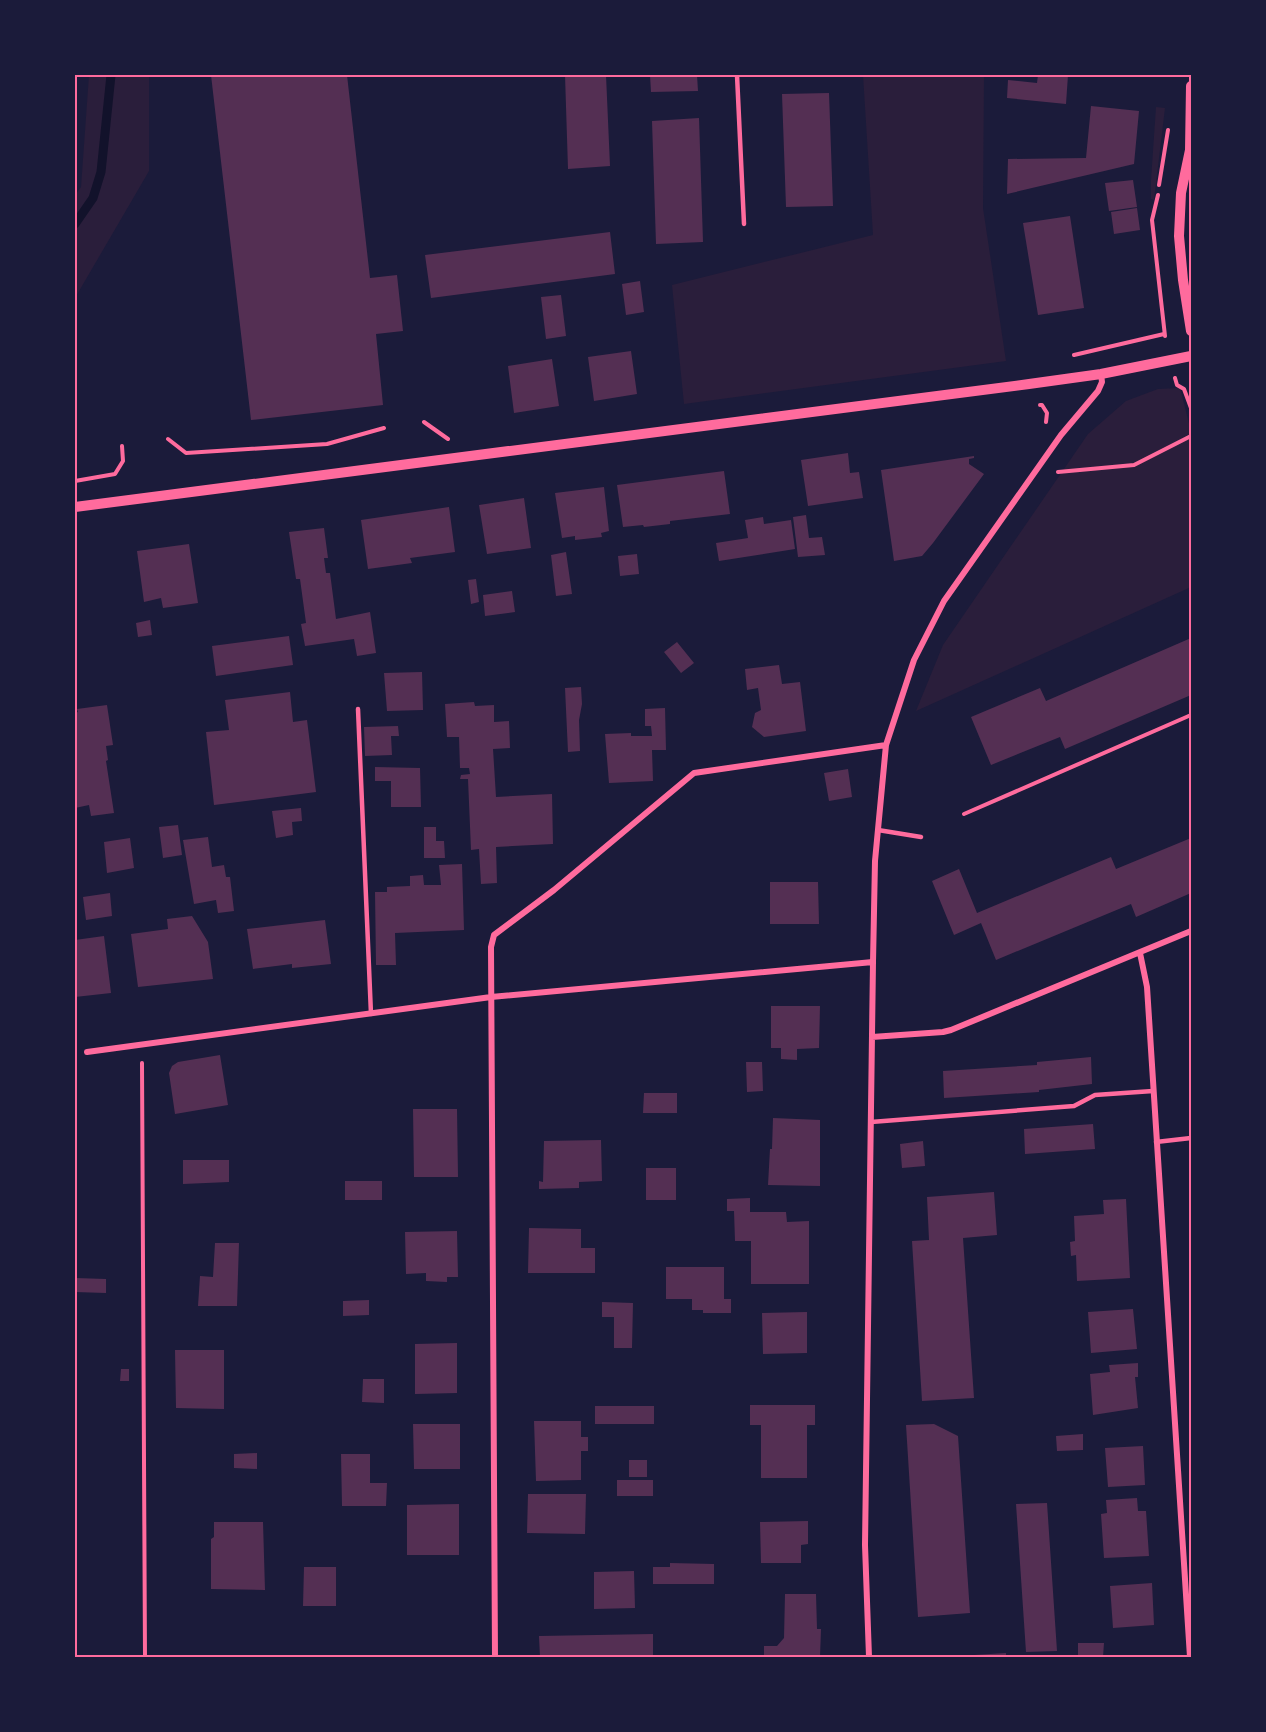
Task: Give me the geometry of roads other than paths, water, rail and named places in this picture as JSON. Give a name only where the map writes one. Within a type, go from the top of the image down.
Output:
[{"type":"street","points":[[1191,86],[1190,153],[1181,193],[1179,236],[1184,290],[1191,331]]},
{"type":"street","points":[[75,507],[677,431],[1101,374],[1191,356]]},
{"type":"street","points":[[869,1657],[865,1534],[873,962],[875,861],[886,745],[914,660],[944,601],[1061,435],[1098,391],[1102,382],[1101,374]]},
{"type":"street","points":[[495,1657],[491,997],[491,946],[494,935],[554,890],[694,773],[886,745]]},
{"type":"street","points":[[872,1037],[943,1032],[1191,931]]},
{"type":"street","points":[[1140,952],[1147,987],[1190,1657]]},
{"type":"street","points":[[87,1052],[491,997],[873,962]]},
{"type":"lane","points":[[737,75],[744,224]]},
{"type":"lane","points":[[358,709],[371,1014]]},
{"type":"lane","points":[[879,830],[921,837]]},
{"type":"lane","points":[[871,1122],[1074,1106],[1095,1095],[1153,1091]]},
{"type":"lane","points":[[1156,1142],[1191,1138]]},
{"type":"waterway","points":[[75,224],[93,198],[101,172],[111,75]]}]
